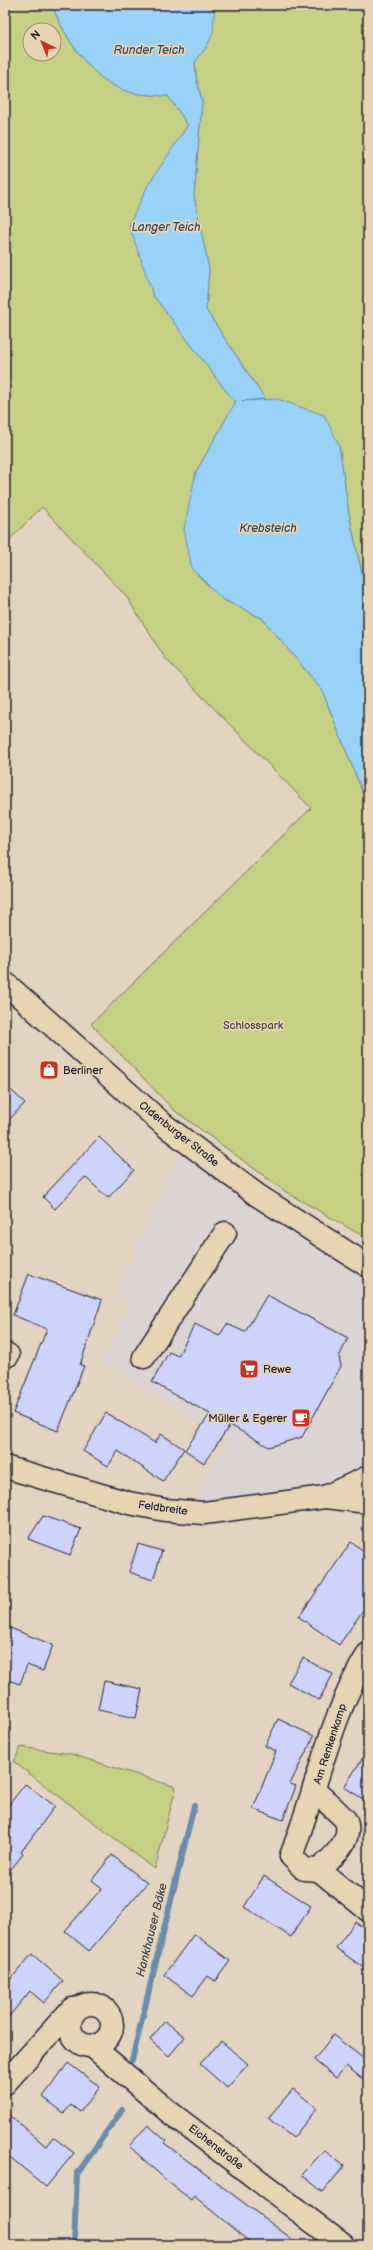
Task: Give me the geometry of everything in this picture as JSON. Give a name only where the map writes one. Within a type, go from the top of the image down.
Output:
[{"type":"street","name":"Oldenburger Straße","points":[[5,983],[163,1124],[257,1194],[368,1266]]},
{"type":"street","points":[[144,1357],[225,1233]]},
{"type":"street","name":"Feldbreite","points":[[5,1467],[129,1503],[171,1511],[204,1514],[325,1497],[368,1502]]},
{"type":"street","name":"Feldbreite","points":[[325,1497],[368,1477]]},
{"type":"street","name":"Am Renkenkamp","points":[[368,1654],[340,1710],[315,1791],[291,1856],[304,1869],[319,1870],[368,1910]]},
{"type":"street","name":"Am Renkenkamp","points":[[315,1791],[346,1820],[347,1835],[341,1847],[319,1870]]},
{"type":"street","points":[[5,2083],[72,2010],[89,2003],[97,2004],[103,2007],[112,2018],[111,2032],[107,2039],[102,2043],[92,2046]]},
{"type":"street","name":"Eichenstraße","points":[[76,2009],[70,2019],[71,2031],[78,2041],[92,2046],[168,2111],[343,2245]]},
{"type":"shaded area","points":[[185,1141],[368,1266],[368,1477],[325,1497],[189,1512],[228,1440],[102,1363],[130,1305],[116,1293]]},
{"type":"green space","name":"Schlosspark","points":[[5,5],[52,5],[60,22],[22,22],[22,62],[62,62],[62,26],[80,55],[100,76],[111,84],[128,92],[168,96],[188,125],[178,140],[145,267],[153,295],[234,401],[265,399],[206,310],[209,269],[194,196],[202,102],[196,76],[195,61],[207,46],[215,5],[368,5],[368,602],[349,514],[339,445],[236,402],[196,472],[222,599],[262,618],[322,690],[368,806],[368,1239],[286,1192],[174,1110],[91,1024],[311,808],[165,658],[126,596],[42,507],[5,544]]},
{"type":"green space","points":[[21,1747],[71,1754],[176,1787],[155,1869],[14,1762]]},
{"type":"water","name":"Krebsteich","points":[[52,5],[215,5],[213,32],[207,46],[195,62],[196,76],[202,102],[194,196],[209,269],[206,310],[265,399],[242,401],[277,399],[324,415],[339,445],[349,514],[368,602],[368,806],[322,690],[262,618],[222,599],[192,569],[184,529],[196,472],[236,401],[234,401],[153,295],[129,225],[148,185],[188,125],[168,96],[128,92],[111,84],[100,76],[80,55],[64,30],[62,22],[60,22]]},
{"type":"building","points":[[5,1085],[25,1103],[5,1124]]},
{"type":"building","points":[[99,1137],[134,1170],[108,1198],[85,1177],[55,1209],[43,1197]]},
{"type":"building","points":[[29,1274],[102,1300],[80,1365],[84,1366],[58,1431],[13,1413],[47,1329],[13,1315]]},
{"type":"building","name":"Rewe","points":[[267,1295],[348,1338],[339,1357],[341,1366],[302,1437],[269,1447],[230,1425],[204,1463],[185,1450],[210,1414],[152,1382],[169,1352],[178,1356],[195,1324],[219,1336],[227,1324],[245,1332]]},
{"type":"building","points":[[106,1413],[155,1443],[161,1434],[184,1449],[163,1481],[118,1451],[108,1466],[83,1451]]},
{"type":"building","points":[[43,1516],[81,1529],[70,1555],[28,1539]]},
{"type":"building","points":[[351,1542],[368,1554],[368,1603],[339,1645],[299,1617]]},
{"type":"building","points":[[138,1544],[162,1551],[153,1580],[129,1572]]},
{"type":"building","points":[[5,1626],[53,1645],[43,1671],[27,1665],[20,1684],[5,1679]]},
{"type":"building","points":[[303,1658],[333,1674],[319,1700],[288,1683]]},
{"type":"building","points":[[104,1681],[142,1689],[136,1718],[98,1710]]},
{"type":"building","points":[[278,1719],[314,1736],[290,1784],[296,1786],[283,1820],[253,1809],[276,1751],[265,1746]]},
{"type":"building","points":[[368,1750],[368,1802],[344,1787]]},
{"type":"building","points":[[25,1784],[55,1806],[21,1852],[23,1854],[5,1877],[5,1810]]},
{"type":"building","points":[[112,1855],[147,1883],[89,1951],[65,1931],[102,1888],[92,1880]]},
{"type":"building","points":[[264,1876],[311,1906],[291,1937],[244,1907]]},
{"type":"building","points":[[355,1922],[368,1931],[368,1971],[336,1948]]},
{"type":"building","points":[[194,1934],[230,1961],[215,1981],[208,1976],[193,1996],[164,1975]]},
{"type":"building","points":[[32,1954],[63,1981],[44,2003],[30,1991],[5,2021],[5,1986]]},
{"type":"building","points":[[165,2021],[185,2037],[169,2056],[150,2040]]},
{"type":"building","points":[[333,2035],[368,2062],[368,2083],[346,2066],[336,2078],[314,2060]]},
{"type":"building","points":[[221,2041],[248,2064],[227,2088],[200,2064]]},
{"type":"building","points":[[68,2063],[100,2087],[80,2112],[71,2105],[64,2113],[43,2097]]},
{"type":"building","points":[[293,2089],[317,2108],[293,2138],[268,2118]]},
{"type":"building","points":[[5,2112],[46,2146],[53,2137],[74,2153],[46,2187],[5,2153]]},
{"type":"building","points":[[148,2125],[166,2141],[164,2143],[300,2245],[253,2245],[194,2196],[191,2200],[167,2181],[129,2146]]},
{"type":"building","points":[[324,2150],[344,2166],[323,2192],[302,2175]]},
{"type":"waterway","name":"Hankhauser Bäke","points":[[132,2060],[194,1806]]},
{"type":"waterway","name":"Hankhauser Bäke","points":[[74,2245],[77,2174],[122,2110]]},
{"type":"place","name":"Berliner","points":[[49,1070]]},
{"type":"place","name":"Rewe","points":[[249,1369]]},
{"type":"place","name":"Müller & Egerer","points":[[301,1418]]},
{"type":"water label","name":"Runder Teich","points":[[149,50]]},
{"type":"water label","name":"Langer Teich","points":[[166,227]]}]
